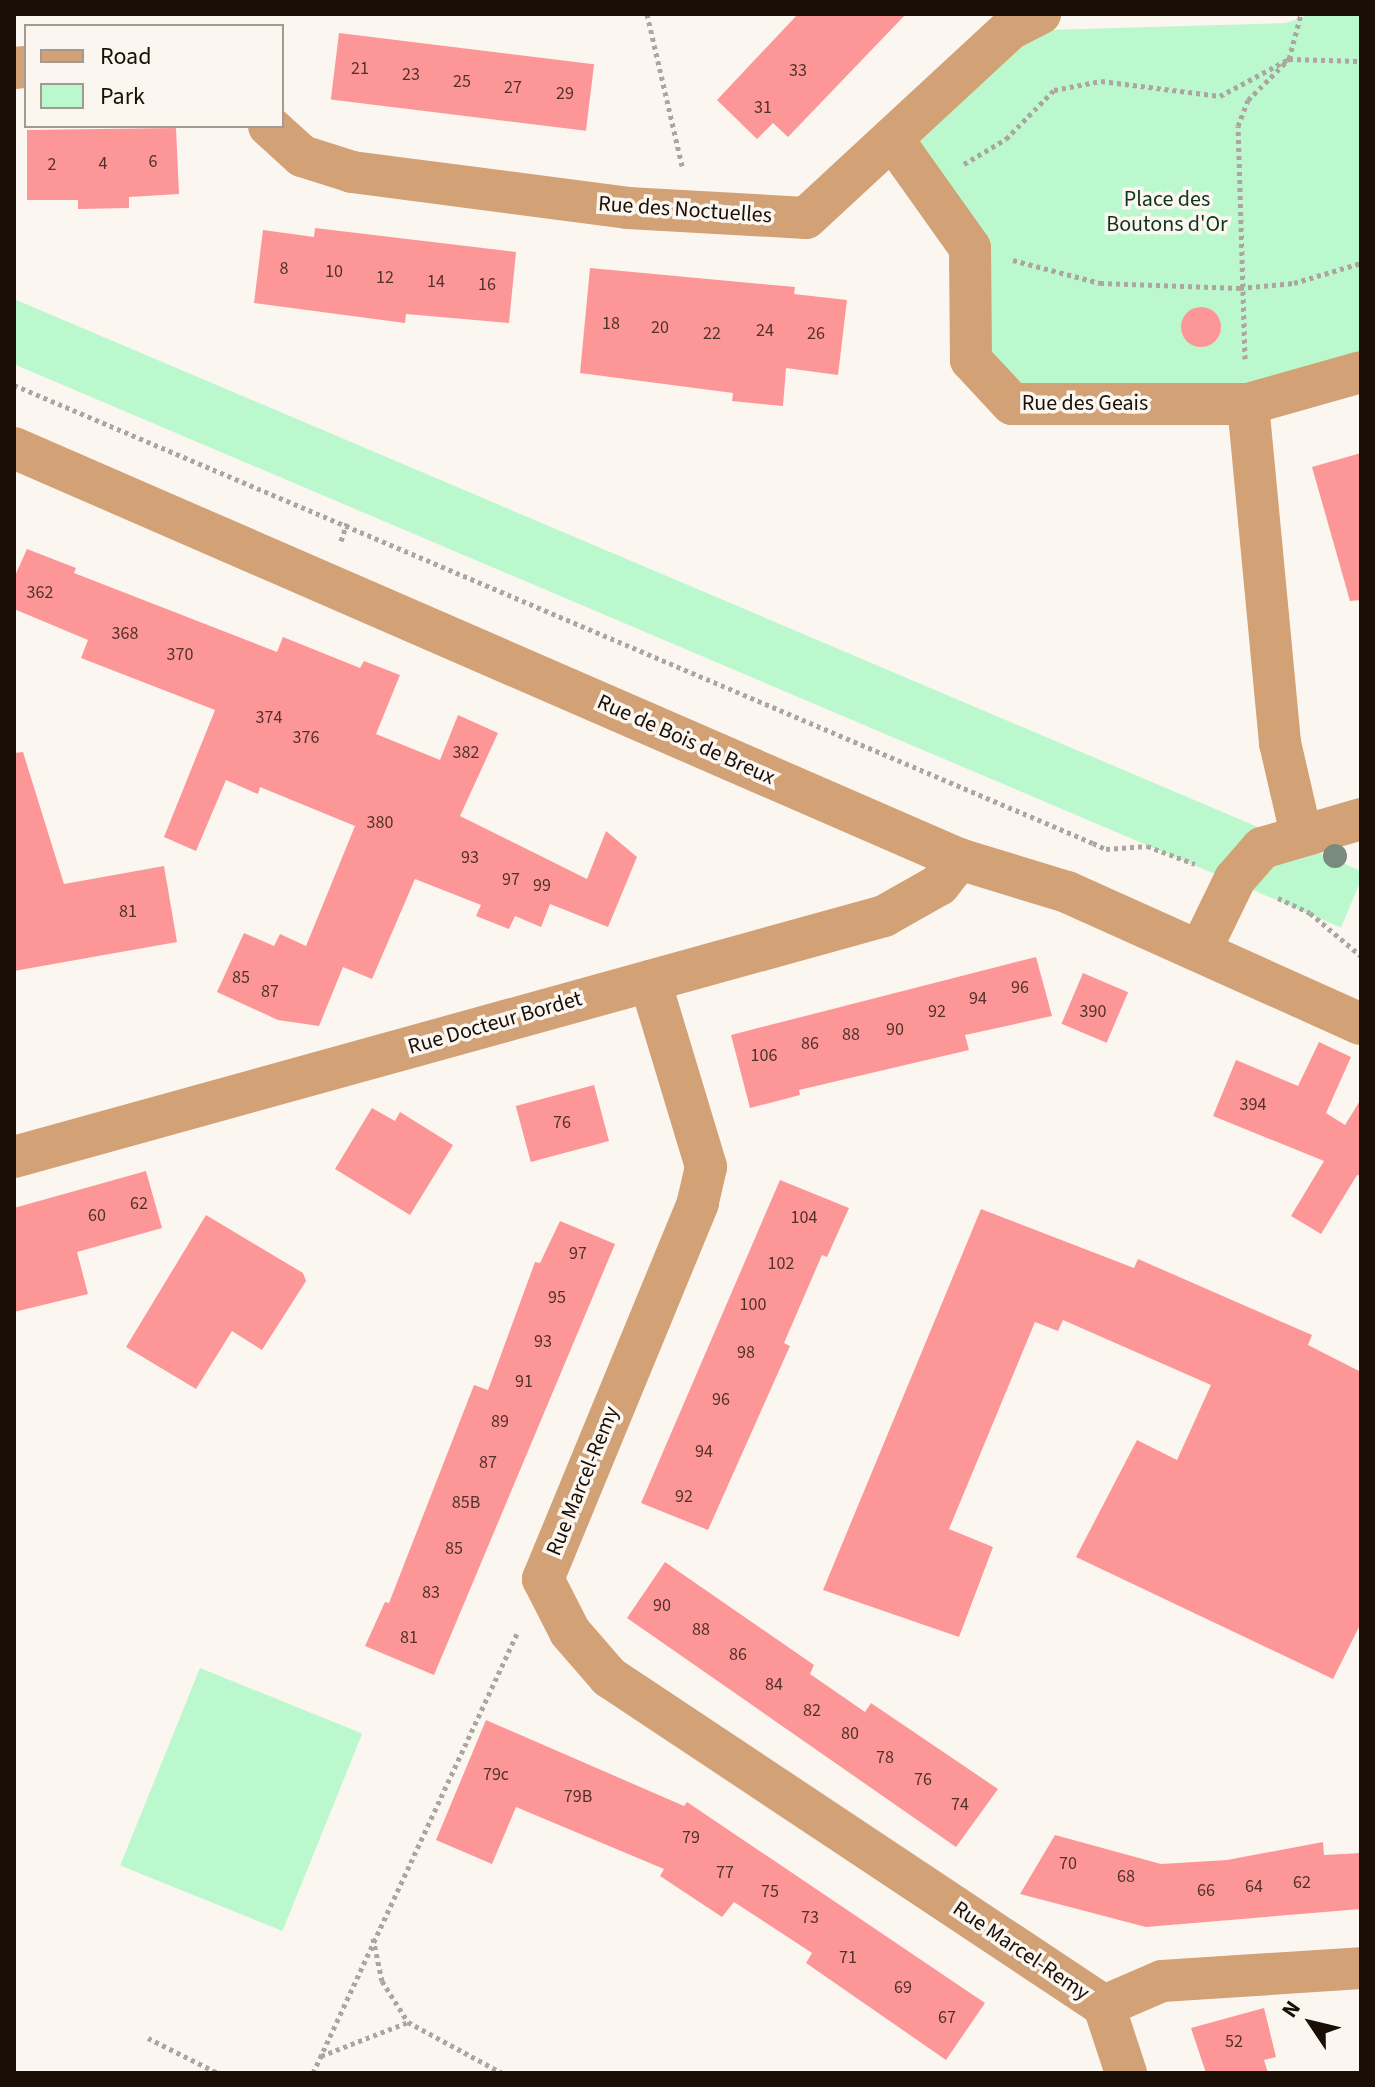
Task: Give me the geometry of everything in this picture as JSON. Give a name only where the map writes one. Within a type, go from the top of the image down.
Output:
[{"type":"street","name":"Rue des Noctuelles","points":[[271,128],[302,156],[352,172],[676,211],[806,218],[894,141],[1010,29],[1040,14]]},
{"type":"street","points":[[894,141],[970,248]]},
{"type":"street","name":"Rue des Geais","points":[[970,248],[971,360],[1012,404],[1248,404],[1361,372]]},
{"type":"street","points":[[1248,404],[1280,743],[1301,834]]},
{"type":"street","name":"Rue de Bois de Breux","points":[[14,448],[959,859],[1067,892],[1361,1024]]},
{"type":"street","points":[[1200,951],[1235,879],[1262,848],[1301,834],[1361,819]]},
{"type":"street","name":"Rue Docteur Bordet","points":[[14,1157],[884,916],[939,885],[959,859]]},
{"type":"street","name":"Rue Marcel-Remy","points":[[650,981],[706,1167],[698,1203],[543,1579],[570,1632],[609,1677],[1104,2006],[1126,2073]]},
{"type":"street","name":"Rue Marcel-Remy","points":[[1104,2006],[1162,1981],[1361,1968]]},
{"type":"path","points":[[647,14],[683,156],[676,211]]},
{"type":"path","points":[[1248,404],[1240,288],[1238,126],[1248,100],[1289,59],[1301,14]]},
{"type":"path","points":[[923,183],[1006,139],[1054,90],[1101,81],[1220,96],[1289,59],[1361,61]]},
{"type":"path","points":[[970,248],[1100,283],[1240,288],[1294,283],[1361,263]]},
{"type":"path","points":[[14,385],[1106,849]]},
{"type":"path","points":[[313,2073],[373,1938],[543,1579]]},
{"type":"path","points":[[373,1938],[382,1981],[408,2022],[502,2073]]},
{"type":"path","points":[[321,2056],[408,2022]]},
{"type":"path","points":[[148,2038],[218,2073]]},
{"type":"green space","name":"Place des Boutons d'Or","points":[[1311,14],[1361,14],[1361,364],[1260,394],[1024,397],[991,367],[912,147],[988,70],[1046,30],[1286,23]]},
{"type":"green space","points":[[14,299],[1361,871],[1361,880],[1341,927],[14,364]]},
{"type":"green space","points":[[200,1668],[362,1734],[282,1931],[120,1865]]},
{"type":"building","points":[[798,14],[906,14],[788,137],[773,123],[757,139],[717,100]]},
{"type":"building","points":[[339,33],[594,64],[586,131],[331,100]]},
{"type":"building","points":[[176,128],[179,194],[129,197],[129,208],[78,209],[78,200],[27,200],[27,130]]},
{"type":"building","points":[[315,228],[516,252],[509,323],[406,314],[405,323],[254,303],[263,230],[314,237]]},
{"type":"building","points":[[590,268],[795,287],[794,294],[847,300],[838,375],[786,368],[783,406],[732,401],[733,393],[580,373]]},
{"type":"building","points":[[1201,307],[1215,313],[1221,327],[1215,341],[1201,347],[1187,341],[1181,327],[1187,313]]},
{"type":"building","points":[[1361,453],[1361,600],[1350,601],[1312,467]]},
{"type":"building","points":[[27,549],[76,568],[74,573],[277,652],[283,637],[360,668],[364,661],[400,675],[376,734],[440,760],[458,715],[498,733],[460,816],[587,879],[606,831],[637,857],[608,927],[550,904],[541,927],[515,916],[509,929],[476,916],[481,905],[415,879],[372,979],[343,967],[319,1026],[278,1020],[217,992],[244,933],[274,946],[280,934],[306,946],[355,826],[260,787],[258,794],[226,780],[196,851],[164,837],[215,710],[81,658],[88,640],[14,609],[14,578]]},
{"type":"building","points":[[23,752],[64,884],[164,866],[177,942],[14,971],[14,753]]},
{"type":"building","points":[[1036,957],[1052,1016],[965,1035],[969,1050],[799,1090],[800,1095],[750,1108],[731,1035]]},
{"type":"building","points":[[1083,973],[1128,992],[1107,1043],[1062,1024]]},
{"type":"building","points":[[1319,1042],[1351,1057],[1326,1113],[1345,1125],[1361,1099],[1361,1176],[1357,1175],[1321,1234],[1291,1216],[1324,1161],[1213,1116],[1236,1060],[1298,1086]]},
{"type":"building","points":[[594,1085],[609,1141],[531,1162],[516,1106]]},
{"type":"building","points":[[372,1108],[395,1121],[400,1112],[453,1145],[410,1215],[335,1169]]},
{"type":"building","points":[[146,1171],[162,1228],[77,1252],[88,1294],[14,1312],[14,1208]]},
{"type":"building","points":[[780,1180],[849,1208],[827,1257],[822,1255],[784,1343],[790,1346],[708,1530],[641,1503]]},
{"type":"building","points":[[981,1209],[1134,1268],[1138,1259],[1312,1335],[1308,1345],[1361,1372],[1361,1623],[1333,1679],[1076,1557],[1137,1440],[1177,1460],[1211,1385],[1063,1320],[1058,1331],[1035,1322],[949,1529],[993,1547],[959,1637],[823,1590]]},
{"type":"building","points":[[206,1215],[303,1273],[306,1281],[262,1350],[232,1331],[196,1389],[126,1347]]},
{"type":"building","points":[[560,1221],[615,1244],[434,1675],[365,1646],[385,1602],[389,1603],[474,1385],[488,1390],[535,1262],[540,1263]]},
{"type":"building","points":[[665,1562],[814,1665],[810,1674],[865,1712],[871,1703],[998,1789],[956,1847],[627,1618]]},
{"type":"building","points":[[486,1720],[684,1806],[687,1802],[985,2003],[946,2060],[806,1963],[812,1953],[734,1902],[722,1917],[660,1876],[664,1869],[516,1807],[492,1864],[436,1840]]},
{"type":"building","points":[[1055,1835],[1161,1864],[1227,1860],[1323,1842],[1324,1855],[1361,1853],[1361,1909],[1146,1927],[1020,1894]]},
{"type":"building","points":[[1264,2008],[1276,2057],[1264,2060],[1268,2073],[1206,2073],[1191,2028]]}]
